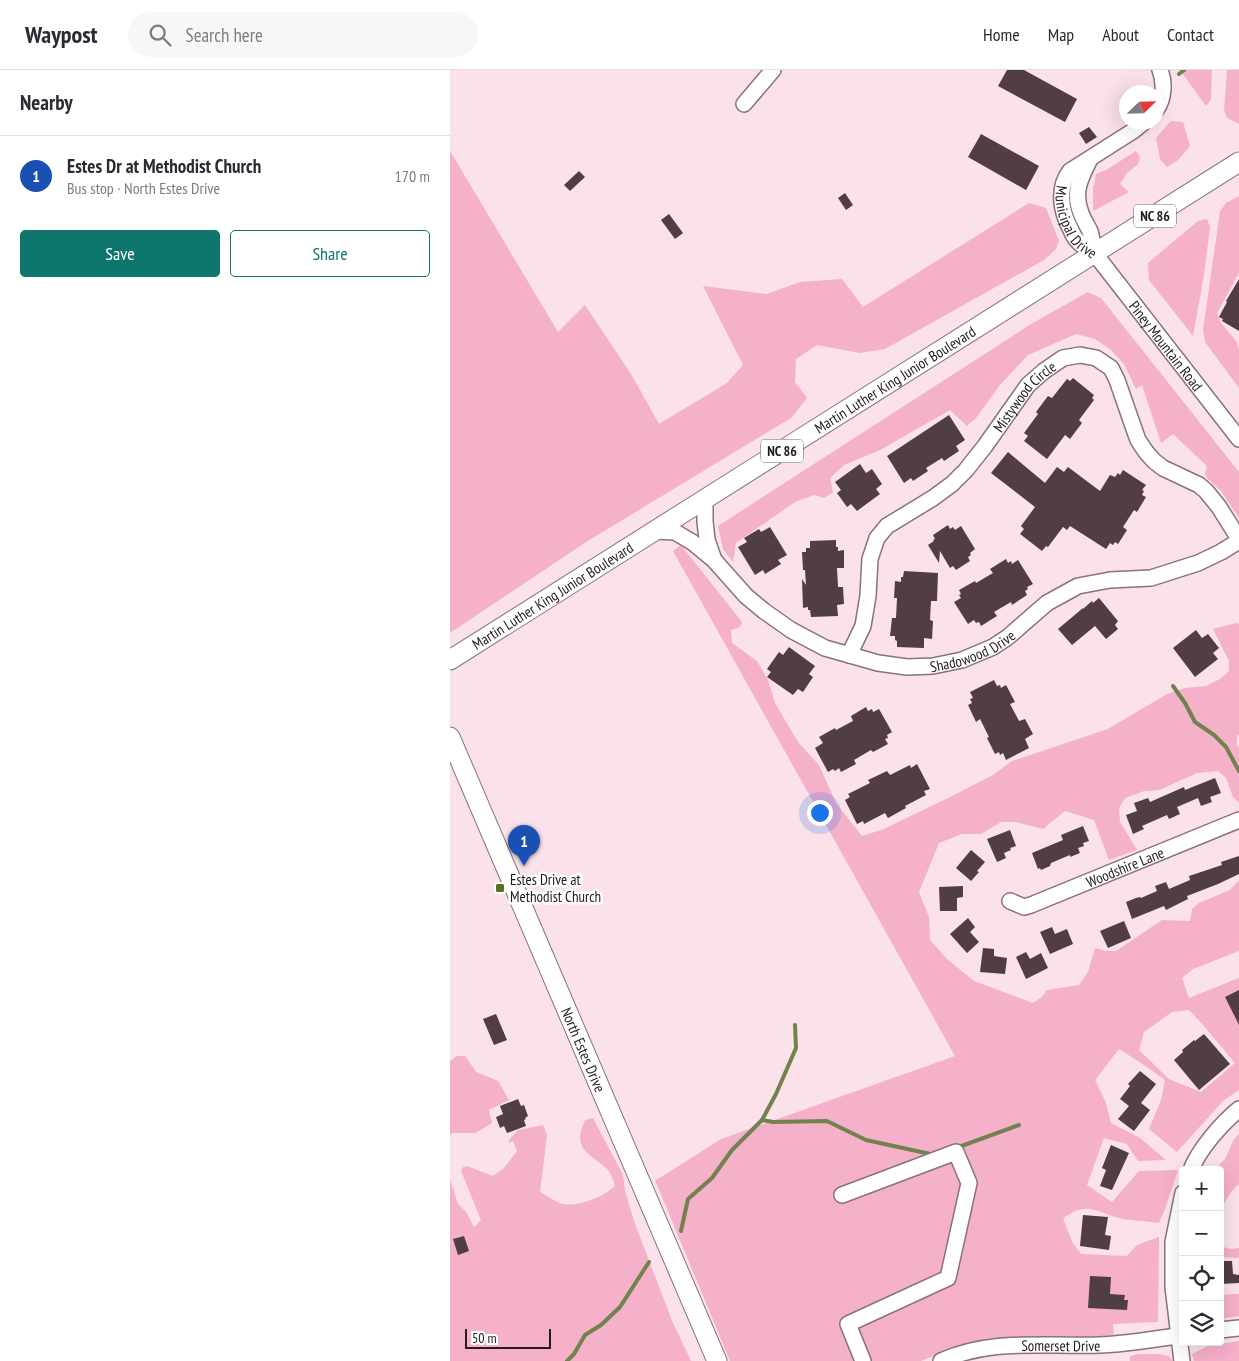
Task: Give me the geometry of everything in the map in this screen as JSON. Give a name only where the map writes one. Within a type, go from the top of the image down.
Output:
[{"type":"main road","name":"Martin Luther King Junior Boulevard","points":[[450,660],[1239,162]]},
{"type":"main road","name":"North Estes Drive","points":[[450,737],[717,1361]]},
{"type":"street","points":[[744,104],[773,70]]},
{"type":"street","points":[[1160,70],[1163,85]]},
{"type":"street","name":"Municipal Drive","points":[[1095,254],[1076,240],[1068,223],[1062,205],[1062,189],[1065,178],[1070,171],[1134,130]]},
{"type":"street","name":"Piney Mountain Road","points":[[1095,254],[1239,439]]},
{"type":"street","name":"Mistywood Circle","points":[[849,655],[863,626],[867,605],[870,559],[877,538],[887,526],[952,484],[985,446],[1028,384],[1063,358],[1080,354],[1096,358],[1111,368],[1138,440],[1146,452],[1163,468],[1199,485],[1206,491],[1216,503],[1239,540]]},
{"type":"street","name":"Shadowood Drive","points":[[705,499],[707,540],[714,560]]},
{"type":"street","name":"Shadowood Drive","points":[[655,531],[675,532],[692,542],[714,560],[746,596],[790,630],[825,648],[878,664],[907,667],[933,666],[962,660],[993,647],[1008,637],[1047,603],[1078,586],[1110,580],[1151,578],[1198,562],[1221,552],[1239,540]]},
{"type":"street","name":"Woodshire Lane","points":[[1010,901],[1024,907],[1031,905],[1239,820]]},
{"type":"street","points":[[1192,1166],[1195,1159],[1227,1119],[1239,1109]]},
{"type":"street","points":[[842,1195],[956,1152],[969,1183],[948,1278],[848,1324],[863,1361]]},
{"type":"street","points":[[1179,1211],[1173,1242],[1173,1288],[1179,1324]]},
{"type":"street","points":[[1224,1330],[1239,1328]]},
{"type":"street","name":"Somerset Drive","points":[[941,1361],[963,1352],[1016,1345],[1101,1345],[1179,1336]]},
{"type":"street","points":[[1181,1346],[1182,1361]]},
{"type":"shaded area","points":[[1180,70],[1212,70],[1211,100],[1206,106]]},
{"type":"shaded area","points":[[1227,70],[1239,70],[1239,124],[1227,118],[1224,110]]},
{"type":"shaded area","points":[[1171,121],[1183,122],[1190,146],[1177,161],[1167,167],[1160,159],[1156,138]]},
{"type":"shaded area","points":[[450,151],[558,332],[585,305],[631,374],[659,424],[727,383],[743,365],[703,286],[767,294],[800,282],[842,279],[863,307],[1029,203],[1046,208],[1059,241],[1056,249],[1044,260],[885,349],[860,353],[817,345],[796,359],[795,382],[807,398],[791,418],[586,542],[450,633]]},
{"type":"shaded area","points":[[1136,151],[1140,157],[1138,164],[1127,173],[1120,184],[1129,192],[1093,211],[1093,189],[1096,174],[1106,170]]},
{"type":"shaded area","points":[[1239,196],[1239,273],[1217,313],[1221,323],[1237,342],[1239,350],[1239,388],[1205,342],[1203,330],[1220,211],[1226,203]]},
{"type":"shaded area","points":[[1207,219],[1210,227],[1193,336],[1149,280],[1148,263],[1198,221]]},
{"type":"shaded area","points":[[1088,292],[1101,298],[1239,472],[1239,518],[1221,491],[1207,478],[1205,474],[1207,466],[1173,434],[1161,443],[1142,385],[1136,389],[1124,364],[1111,350],[1095,339],[1076,334],[1028,355],[1000,385],[976,418],[967,426],[950,410],[880,450],[844,465],[830,478],[833,492],[824,498],[814,495],[795,502],[736,543],[733,562],[723,549],[718,526],[1031,324]]},
{"type":"shaded area","points":[[681,545],[742,622],[740,627],[731,630],[732,643],[757,661],[768,680],[775,703],[798,742],[819,765],[836,803],[862,836],[884,829],[950,797],[993,775],[1012,761],[1108,729],[1167,694],[1185,688],[1206,686],[1220,679],[1229,671],[1229,661],[1213,629],[1236,623],[1239,624],[1239,735],[1237,736],[1237,745],[1239,748],[1239,803],[1233,797],[1226,778],[1218,771],[1197,773],[1159,790],[1144,791],[1125,798],[1119,808],[1120,822],[1137,850],[1109,860],[1094,820],[1065,811],[1043,829],[1016,822],[1001,822],[981,834],[962,834],[939,843],[919,892],[929,917],[930,940],[947,959],[974,981],[1033,1003],[1042,997],[1047,990],[1079,985],[1088,972],[1095,948],[1105,951],[1116,951],[1162,920],[1190,921],[1192,909],[1199,903],[1230,890],[1239,880],[1239,951],[1193,969],[1182,978],[1189,998],[1239,978],[1239,1090],[1223,1101],[1177,1152],[1149,1129],[1161,1100],[1165,1080],[1119,1049],[1095,1080],[1106,1103],[1111,1123],[1140,1138],[1166,1160],[1138,1161],[1127,1144],[1104,1138],[1087,1185],[1112,1202],[1139,1171],[1178,1170],[1159,1223],[1124,1219],[1091,1209],[1079,1210],[1063,1218],[1072,1242],[1081,1254],[1127,1256],[1137,1245],[1159,1237],[1158,1322],[1113,1324],[1114,1335],[990,1339],[958,1346],[921,1361],[730,1361],[655,1180],[721,1139],[955,1056],[673,551]],"holes":[[[1189,1010],[1235,1063],[1201,1092],[1169,1079],[1139,1050],[1144,1032],[1172,1012]]]},
{"type":"shaded area","points":[[457,1056],[465,1056],[476,1072],[498,1081],[509,1100],[489,1110],[492,1123],[475,1133],[453,1133],[450,1135],[450,1061]]},
{"type":"shaded area","points":[[593,1118],[623,1175],[625,1191],[635,1224],[673,1323],[691,1361],[450,1361],[450,1179],[458,1204],[466,1212],[474,1227],[481,1220],[461,1171],[463,1167],[467,1166],[493,1176],[504,1168],[517,1151],[513,1141],[509,1143],[509,1140],[518,1130],[543,1125],[547,1135],[540,1192],[561,1204],[577,1204],[591,1200],[615,1186],[608,1170],[588,1153],[581,1144],[581,1130],[585,1120]]},
{"type":"shaded area","points":[[1239,1134],[1239,1184],[1224,1204],[1224,1166],[1218,1166],[1225,1159],[1234,1139]]},
{"type":"shaded area","points":[[1224,1247],[1239,1248],[1239,1258],[1224,1257]]},
{"type":"shaded area","points":[[1239,1294],[1239,1316],[1224,1318],[1224,1295]]},
{"type":"shaded area","points":[[1239,1341],[1239,1361],[1194,1361],[1192,1354],[1208,1346],[1224,1346],[1224,1343]]},
{"type":"shaded area","points":[[1138,1354],[1162,1355],[1173,1361],[1130,1361],[1131,1356]]},
{"type":"building","points":[[1007,70],[1024,70],[1077,99],[1065,122],[998,86]]},
{"type":"building","points":[[1089,127],[1097,137],[1086,144],[1079,133]]},
{"type":"building","points":[[981,134],[1039,166],[1026,190],[968,157]]},
{"type":"building","points":[[579,171],[585,177],[570,191],[564,185]]},
{"type":"building","points":[[845,193],[853,205],[846,210],[838,198]]},
{"type":"building","points":[[669,214],[683,233],[675,239],[661,220]]},
{"type":"building","points":[[1239,279],[1239,331],[1222,321],[1223,319],[1219,317]]},
{"type":"building","points":[[1073,378],[1094,395],[1092,398],[1094,400],[1079,420],[1082,423],[1070,439],[1065,435],[1047,459],[1024,441],[1028,436],[1024,433],[1048,396],[1052,398],[1067,379],[1070,381]]},
{"type":"building","points":[[949,415],[965,440],[956,446],[959,451],[944,461],[942,458],[926,468],[928,471],[913,481],[911,478],[904,483],[887,456]]},
{"type":"building","points":[[1008,452],[1045,483],[1057,467],[1064,472],[1068,467],[1100,491],[1110,475],[1115,477],[1118,473],[1120,475],[1123,470],[1146,485],[1142,490],[1144,491],[1142,495],[1146,497],[1137,512],[1134,510],[1123,527],[1127,530],[1118,544],[1115,542],[1113,545],[1110,543],[1106,549],[1070,526],[1067,530],[1063,527],[1048,547],[1046,546],[1042,551],[1020,534],[1024,529],[1021,526],[1035,507],[991,473]]},
{"type":"building","points":[[860,464],[866,473],[872,469],[882,484],[876,489],[880,494],[857,511],[851,504],[847,507],[837,493],[841,490],[835,482]]},
{"type":"building","points":[[948,525],[950,529],[953,527],[955,530],[961,526],[975,549],[968,557],[970,561],[956,570],[953,566],[950,568],[940,551],[939,563],[928,545],[935,539],[933,535]]},
{"type":"building","points":[[770,527],[787,555],[778,560],[781,564],[765,574],[763,570],[755,575],[738,547],[747,542],[744,538],[759,529],[761,532]]},
{"type":"building","points":[[836,540],[838,551],[844,550],[844,568],[837,568],[838,587],[843,587],[844,604],[837,605],[838,616],[811,617],[808,607],[803,608],[802,579],[806,585],[802,552],[806,552],[806,548],[810,548],[810,541]]},
{"type":"building","points":[[1006,559],[1008,563],[1011,561],[1012,564],[1018,560],[1033,584],[1027,587],[1028,589],[1025,591],[1027,595],[1012,605],[1011,602],[994,612],[997,616],[981,626],[979,622],[976,623],[974,620],[968,624],[954,602],[961,598],[959,590],[993,573],[990,569]]},
{"type":"building","points":[[904,571],[938,573],[937,601],[931,601],[932,639],[924,638],[924,648],[897,647],[895,636],[890,636],[892,618],[896,618],[897,598],[894,598],[895,581],[901,582]]},
{"type":"building","points":[[1099,598],[1118,621],[1115,625],[1118,629],[1106,639],[1095,626],[1072,645],[1058,629],[1092,601],[1093,603]]},
{"type":"building","points":[[1196,630],[1202,638],[1208,634],[1219,648],[1213,653],[1218,659],[1195,677],[1173,648]]},
{"type":"building","points":[[789,647],[815,666],[809,674],[813,677],[803,692],[798,689],[793,695],[767,677],[771,672],[767,669],[779,652],[783,655]]},
{"type":"building","points":[[994,680],[997,686],[1000,685],[1001,688],[1006,685],[1015,702],[1010,704],[1019,721],[1025,719],[1033,734],[1025,739],[1029,748],[1006,760],[1003,753],[1000,755],[999,752],[995,754],[980,719],[976,722],[968,705],[972,703],[970,699],[973,698],[970,692]]},
{"type":"building","points":[[866,707],[868,711],[872,709],[873,712],[879,709],[892,732],[885,739],[888,744],[873,752],[871,750],[854,760],[856,764],[841,772],[839,768],[828,772],[815,748],[823,743],[819,737],[853,721],[851,716]]},
{"type":"building","points":[[917,764],[930,789],[924,791],[926,795],[888,818],[885,813],[864,824],[863,821],[857,824],[845,800],[850,797],[848,794],[870,783],[868,780],[887,771],[890,775],[910,765],[911,768]]},
{"type":"building","points":[[1215,778],[1221,793],[1210,797],[1212,802],[1201,806],[1198,798],[1177,807],[1180,814],[1169,819],[1167,815],[1142,826],[1144,829],[1133,834],[1126,815],[1137,811],[1134,803],[1148,798],[1150,802],[1184,787],[1185,790]]},
{"type":"building","points":[[1083,826],[1089,841],[1083,843],[1084,846],[1078,848],[1080,853],[1051,863],[1050,866],[1041,870],[1040,868],[1038,869],[1032,853],[1063,840],[1061,835]]},
{"type":"building","points":[[1010,830],[1016,846],[1004,853],[1006,858],[997,862],[987,839]]},
{"type":"building","points":[[971,850],[985,862],[971,881],[956,868]]},
{"type":"building","points":[[1239,856],[1239,874],[1187,896],[1188,899],[1166,910],[1164,906],[1132,919],[1126,902],[1157,891],[1155,886],[1166,882],[1169,889],[1190,880],[1189,876],[1222,865],[1221,862]]},
{"type":"building","points":[[963,886],[963,897],[957,898],[957,911],[940,911],[939,887]]},
{"type":"building","points":[[968,918],[975,927],[970,932],[979,942],[967,953],[950,934]]},
{"type":"building","points":[[1124,921],[1131,938],[1108,948],[1100,931]]},
{"type":"building","points":[[1052,927],[1055,934],[1067,929],[1073,944],[1050,954],[1040,932]]},
{"type":"building","points":[[983,948],[994,949],[994,956],[1007,958],[1005,974],[980,972]]},
{"type":"building","points":[[1026,952],[1030,959],[1041,953],[1048,968],[1026,979],[1016,957]]},
{"type":"building","points":[[1239,990],[1239,1025],[1225,997]]},
{"type":"building","points":[[496,1014],[507,1040],[494,1045],[483,1019]]},
{"type":"building","points":[[1204,1034],[1230,1064],[1199,1090],[1174,1060],[1183,1052],[1182,1050]]},
{"type":"building","points":[[1140,1071],[1156,1084],[1141,1103],[1150,1110],[1134,1131],[1118,1119],[1129,1106],[1120,1099],[1130,1086],[1128,1084]]},
{"type":"building","points":[[518,1099],[521,1106],[524,1105],[528,1116],[524,1120],[526,1126],[507,1133],[504,1126],[500,1128],[496,1117],[503,1114],[500,1106]]},
{"type":"building","points":[[1111,1145],[1129,1153],[1112,1190],[1100,1186],[1106,1170],[1102,1168]]},
{"type":"building","points":[[1083,1215],[1108,1217],[1105,1235],[1111,1236],[1109,1250],[1080,1246]]},
{"type":"building","points":[[464,1236],[469,1251],[458,1255],[453,1239]]},
{"type":"building","points":[[1224,1261],[1232,1261],[1233,1274],[1239,1275],[1239,1283],[1224,1284]]},
{"type":"building","points":[[1090,1276],[1111,1277],[1110,1294],[1125,1295],[1124,1300],[1128,1300],[1127,1310],[1088,1308]]},
{"type":"waterway","points":[[1179,74],[1184,70]]},
{"type":"waterway","points":[[1173,686],[1195,722],[1214,735],[1226,747],[1239,771]]},
{"type":"waterway","points":[[681,1231],[688,1199],[712,1178],[732,1150],[762,1120],[776,1094],[796,1048],[795,1025]]},
{"type":"waterway","points":[[762,1120],[773,1122],[827,1121],[866,1140],[935,1155]]},
{"type":"waterway","points":[[956,1148],[1019,1125]]},
{"type":"waterway","points":[[567,1361],[574,1354],[585,1335],[601,1325],[620,1307],[649,1262]]},
{"type":"place","name":"Estes Dr at Methodist Church","points":[[524,866]]},
{"type":"place","name":"Estes Drive at Methodist Church","points":[[500,888]]}]
